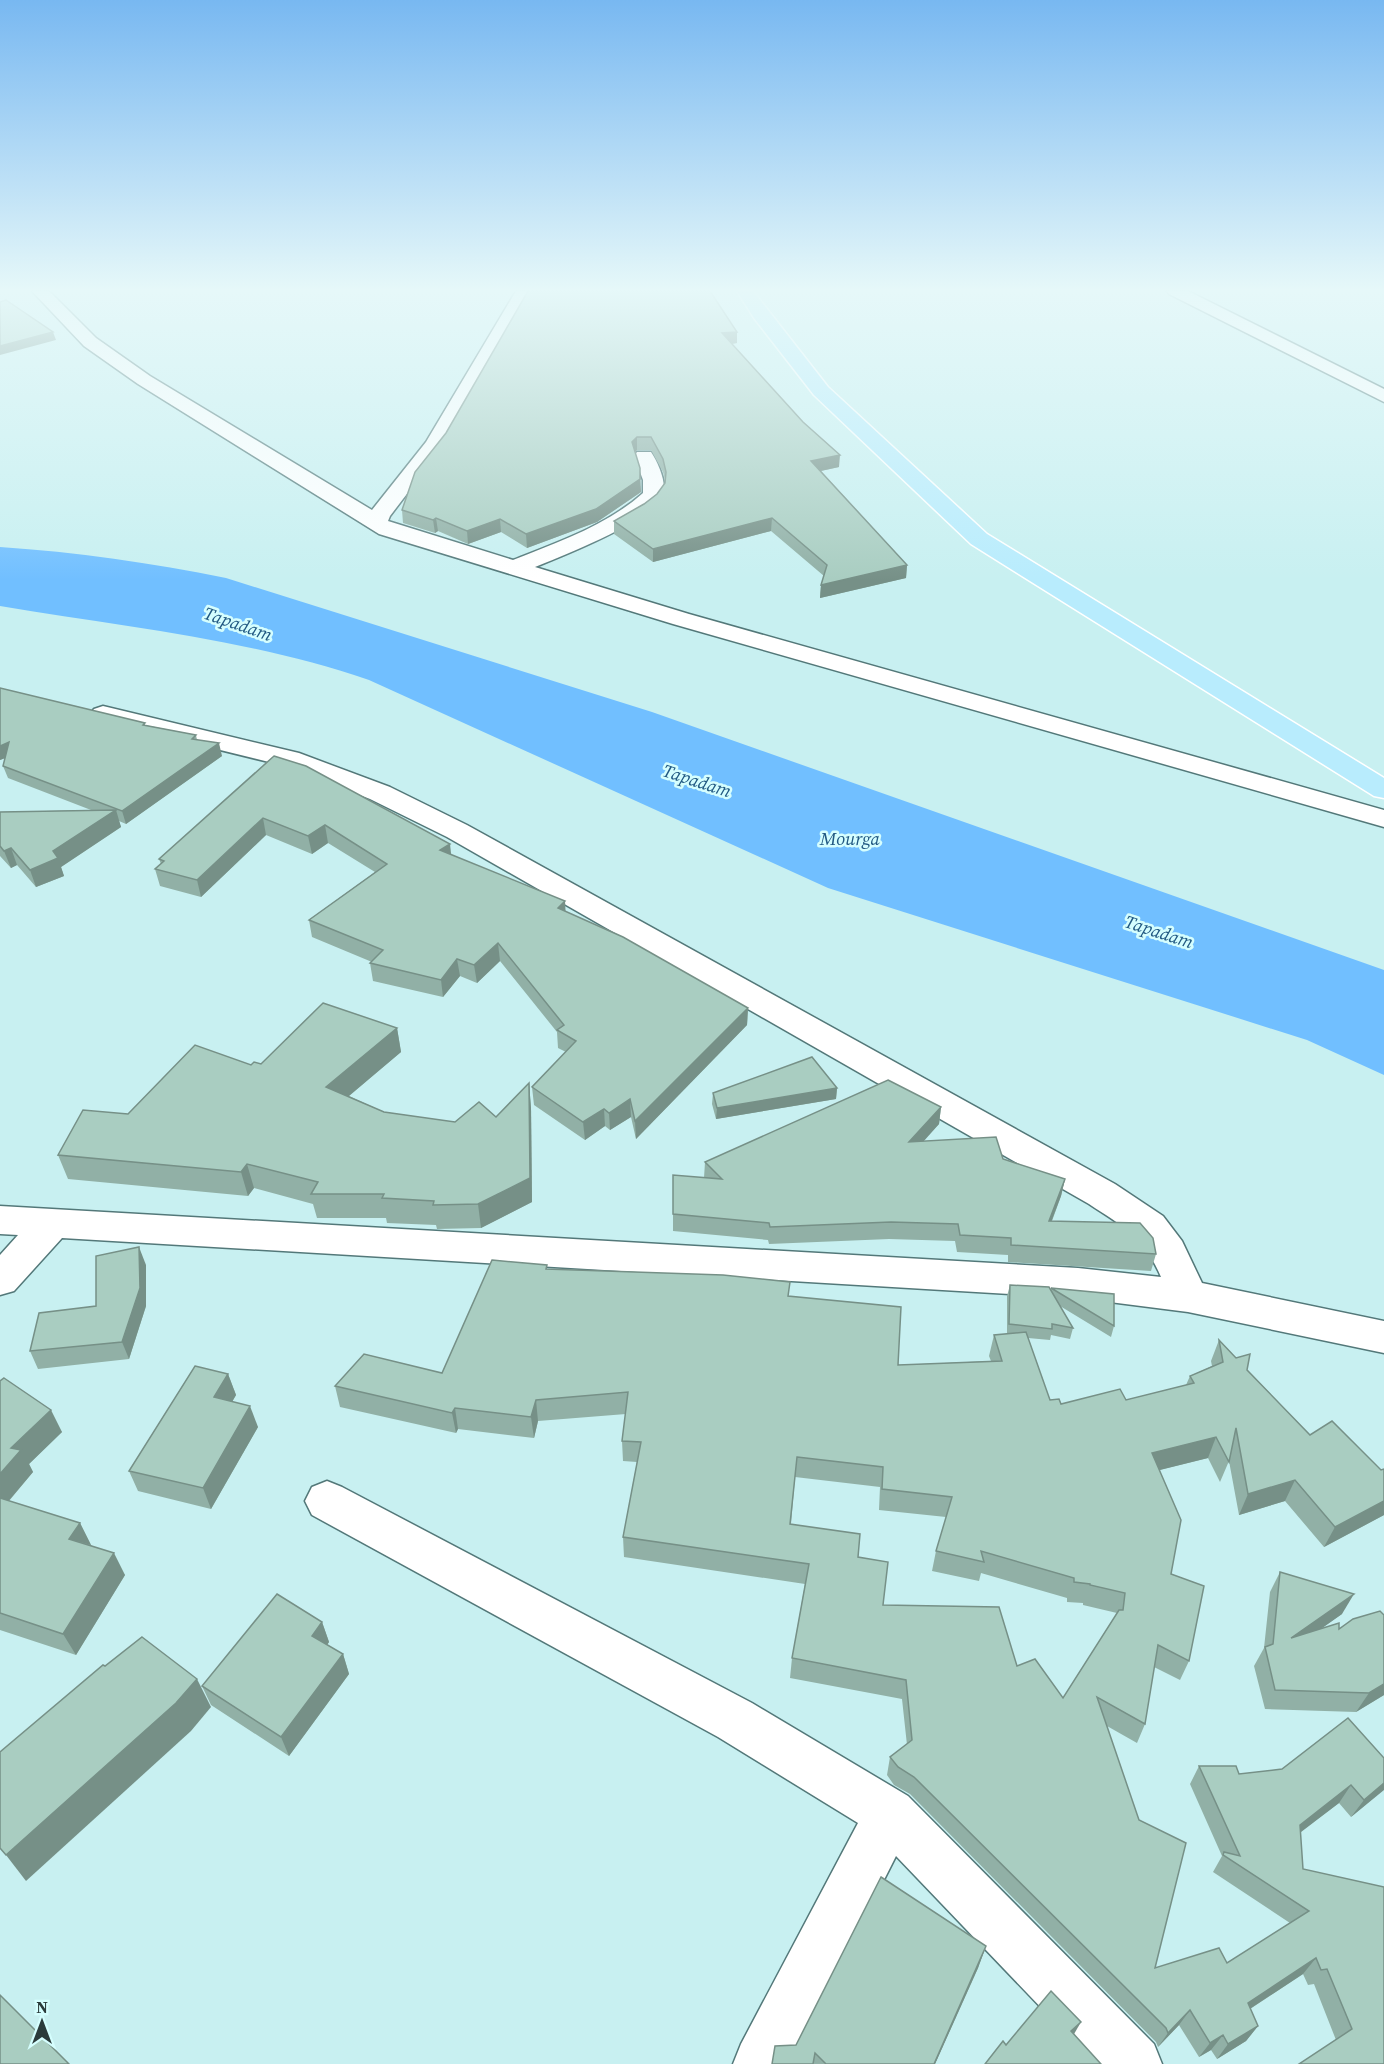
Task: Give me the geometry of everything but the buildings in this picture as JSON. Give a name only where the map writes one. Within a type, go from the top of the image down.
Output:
[{"type":"main road","points":[[817,387],[979,539],[1384,790]]},
{"type":"street","points":[[156,387],[377,524],[681,619],[1384,819]]},
{"type":"street","points":[[377,524],[379,515],[435,444],[468,387]]},
{"type":"street","points":[[1367,387],[1384,396]]},
{"type":"street","points":[[514,568],[590,535],[643,505],[652,495],[653,480],[644,456]]},
{"type":"street","points":[[80,708],[290,759],[380,793],[457,831],[1102,1194],[1150,1226],[1169,1252],[1188,1296]]},
{"type":"street","points":[[0,1220],[1078,1283],[1188,1296],[1384,1337]]},
{"type":"street","points":[[0,1280],[52,1224]]},
{"type":"street","points":[[327,1501],[735,1720],[890,1814],[1134,2064]]},
{"type":"street","points":[[761,2064],[890,1814]]},
{"type":"water","name":"Mourga","points":[[0,547],[114,559],[226,578],[652,712],[1384,970],[1384,1075],[1307,1040],[828,888],[369,680],[279,654],[233,644],[0,606]]},
{"type":"water label","name":"Tapadam","points":[[238,624]]},
{"type":"water label","name":"Tapadam","points":[[697,781]]},
{"type":"water label","name":"Tapadam","points":[[1159,932]]}]
